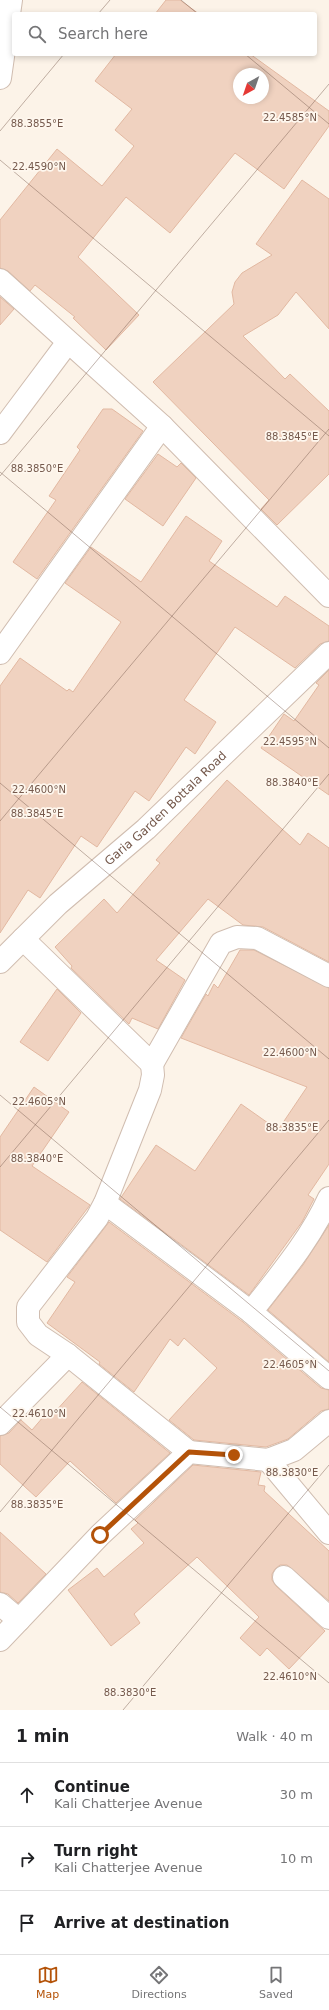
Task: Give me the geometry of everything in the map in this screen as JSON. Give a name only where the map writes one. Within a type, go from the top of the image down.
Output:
[{"type":"street","points":[[0,78],[11,0]]},
{"type":"street","points":[[0,280],[162,426],[329,596]]},
{"type":"street","points":[[0,433],[68,342]]},
{"type":"street","points":[[0,653],[162,426]]},
{"type":"street","name":"Garia Garden Bottala Road","points":[[0,962],[58,904],[146,829],[329,653]]},
{"type":"street","points":[[329,976],[257,938],[237,937],[221,943],[152,1064],[153,1075],[150,1090],[105,1203],[97,1218],[28,1307],[28,1322],[38,1335],[68,1355],[189,1452],[268,1460],[294,1450],[329,1421]]},
{"type":"street","points":[[22,939],[152,1064]]},
{"type":"street","points":[[251,1312],[298,1251],[318,1222],[329,1198]]},
{"type":"street","points":[[105,1203],[251,1312],[329,1378]]},
{"type":"street","points":[[0,1424],[68,1355]]},
{"type":"street","points":[[0,1640],[100,1535],[189,1452]]},
{"type":"street","points":[[268,1460],[329,1533]]},
{"type":"street","points":[[284,1577],[329,1618]]},
{"type":"street","points":[[0,1604],[19,1620]]},
{"type":"building","points":[[166,0],[180,0],[196,12],[157,12]]},
{"type":"building","points":[[114,56],[253,56],[329,111],[329,126],[284,189],[235,153],[170,233],[126,197],[78,257],[139,315],[106,350],[73,318],[75,317],[35,285],[30,291],[8,271],[0,268],[0,220],[57,149],[102,186],[134,146],[115,130],[132,109],[95,81]]},
{"type":"building","points":[[302,180],[329,199],[329,329],[296,292],[278,315],[243,336],[285,379],[290,374],[329,411],[329,474],[277,525],[261,509],[269,500],[153,382],[234,304],[232,292],[235,282],[242,273],[272,255],[256,244]]},
{"type":"building","points":[[0,297],[14,309],[0,325]]},
{"type":"building","points":[[103,409],[112,409],[143,431],[37,579],[13,562],[56,500],[49,496],[80,450],[77,447]]},
{"type":"building","points":[[158,454],[177,467],[181,463],[196,478],[163,526],[125,499]]},
{"type":"building","points":[[186,516],[222,541],[209,561],[277,607],[285,596],[329,626],[329,641],[320,644],[295,668],[235,627],[184,700],[216,722],[195,754],[186,747],[149,801],[135,791],[97,847],[81,836],[40,898],[28,890],[0,933],[0,686],[20,658],[67,691],[69,689],[73,692],[121,622],[65,583],[91,547],[141,582]]},
{"type":"building","points":[[329,670],[329,795],[261,748],[284,714],[294,721],[319,685],[316,683]]},
{"type":"building","points":[[227,780],[300,845],[308,833],[329,848],[329,962],[263,927],[243,925],[208,899],[156,960],[185,980],[158,1029],[132,1018],[129,1024],[71,968],[72,966],[55,947],[104,899],[117,913],[160,863],[156,860]]},
{"type":"building","points":[[240,950],[254,950],[329,988],[329,1164],[308,1195],[314,1199],[302,1222],[249,1295],[120,1199],[156,1145],[195,1171],[241,1104],[278,1130],[307,1087],[181,1038],[206,994],[208,996],[214,984],[218,988]]},
{"type":"building","points":[[57,989],[81,1013],[48,1061],[20,1042]]},
{"type":"building","points":[[34,1087],[69,1112],[32,1166],[90,1205],[47,1262],[0,1230],[0,1137]]},
{"type":"building","points":[[109,1222],[243,1322],[321,1388],[329,1390],[329,1409],[321,1411],[288,1439],[266,1447],[194,1440],[169,1420],[217,1368],[184,1338],[178,1346],[170,1339],[134,1392],[99,1364],[100,1362],[47,1323],[75,1282],[67,1277]]},
{"type":"building","points":[[329,1225],[329,1362],[268,1310],[303,1265]]},
{"type":"building","points":[[82,1382],[170,1453],[116,1503],[70,1461],[36,1497],[0,1464],[0,1436],[9,1433],[21,1420],[32,1430],[50,1409],[54,1413]]},
{"type":"building","points":[[193,1465],[261,1472],[258,1485],[265,1486],[264,1491],[329,1551],[329,1601],[287,1565],[280,1565],[272,1574],[272,1580],[276,1586],[325,1631],[289,1669],[267,1648],[260,1656],[240,1638],[259,1617],[197,1557],[134,1614],[140,1623],[111,1646],[68,1590],[97,1568],[104,1577],[144,1543],[131,1529],[138,1523],[135,1520]]},
{"type":"building","points":[[0,1532],[46,1574],[18,1603],[8,1594],[0,1592]]},
{"type":"route","points":[[100,1535],[189,1452],[234,1455]]}]
